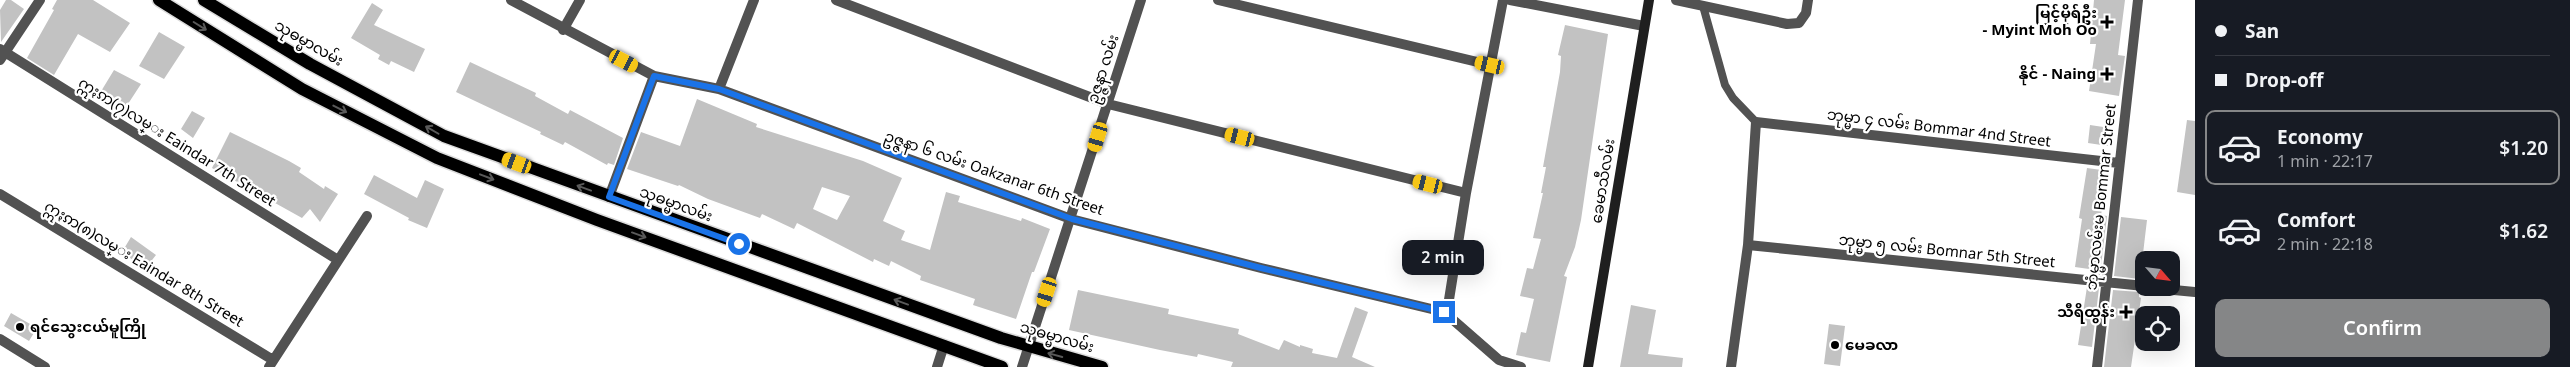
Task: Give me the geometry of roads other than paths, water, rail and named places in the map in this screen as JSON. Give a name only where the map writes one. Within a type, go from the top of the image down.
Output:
[{"type":"main road","points":[[159,0],[302,89],[436,158],[597,220],[1002,367]]},
{"type":"main road","name":"သုဓမ္မာလမ်း","points":[[204,0],[310,64],[444,136],[1028,348],[1102,367]]},
{"type":"main road","name":"ခေမာသီလမ်း","points":[[1588,367],[1649,0]]},
{"type":"street","points":[[2,54],[40,0]]},
{"type":"street","name":"ဥဇ္ဇနာ ၆ လမ်း Oakzanar 6th Street","points":[[511,0],[563,30],[654,76],[719,89],[1072,219],[1261,268],[1444,312]]},
{"type":"street","points":[[563,30],[580,0]]},
{"type":"street","points":[[719,89],[754,0]]},
{"type":"street","points":[[836,0],[1108,104],[1466,193]]},
{"type":"street","name":"ဥဇ္ဇနာ လမ်း","points":[[1022,367],[1072,219],[1141,0]]},
{"type":"street","points":[[1218,0],[1490,65]]},
{"type":"street","points":[[1503,0],[1466,193],[1448,306],[1444,312],[1499,360],[1521,367]]},
{"type":"street","points":[[1510,0],[1644,26]]},
{"type":"street","points":[[1676,0],[1787,24],[1799,23],[1806,13],[1808,0]]},
{"type":"street","name":"ဘုံမ္မာလမ်းမ Bommar Street","points":[[2097,367],[2138,0]]},
{"type":"street","name":"ဣႏၵာ(၇)လမ္း Eaindar 7th Street","points":[[2,54],[338,260]]},
{"type":"street","points":[[609,197],[654,76]]},
{"type":"street","points":[[1731,367],[1748,245],[1756,122]]},
{"type":"street","name":"ဘုမ္မာ ၄ လမ်း Bommar 4nd Street","points":[[1756,122],[2119,163]]},
{"type":"street","name":"ဣႏၵာ(၈)လမ္း Eaindar 8th Street","points":[[0,194],[271,364]]},
{"type":"street","points":[[271,364],[367,216]]},
{"type":"street","name":"ဘုမ္မာ ၅ လမ်း Bomnar 5th Street","points":[[1748,245],[2135,285]]},
{"type":"street","points":[[2180,291],[2195,292]]},
{"type":"street","points":[[0,339],[45,367]]},
{"type":"street","points":[[937,367],[944,346]]},
{"type":"lane","points":[[1704,6],[1725,84],[1733,98],[1756,122]]},
{"type":"place","name":"မြင့်မိုရ်ဦး - Myint Moh Oo","points":[[2107,22]]},
{"type":"place","name":"နိုင် - Naing","points":[[2107,74]]},
{"type":"place","name":"သီရိထွန်း","points":[[2126,312]]},
{"type":"place","name":"ရင်သွေးငယ်မူကြို","points":[[20,327]]},
{"type":"place","name":"မေခလာ","points":[[1835,345]]}]
